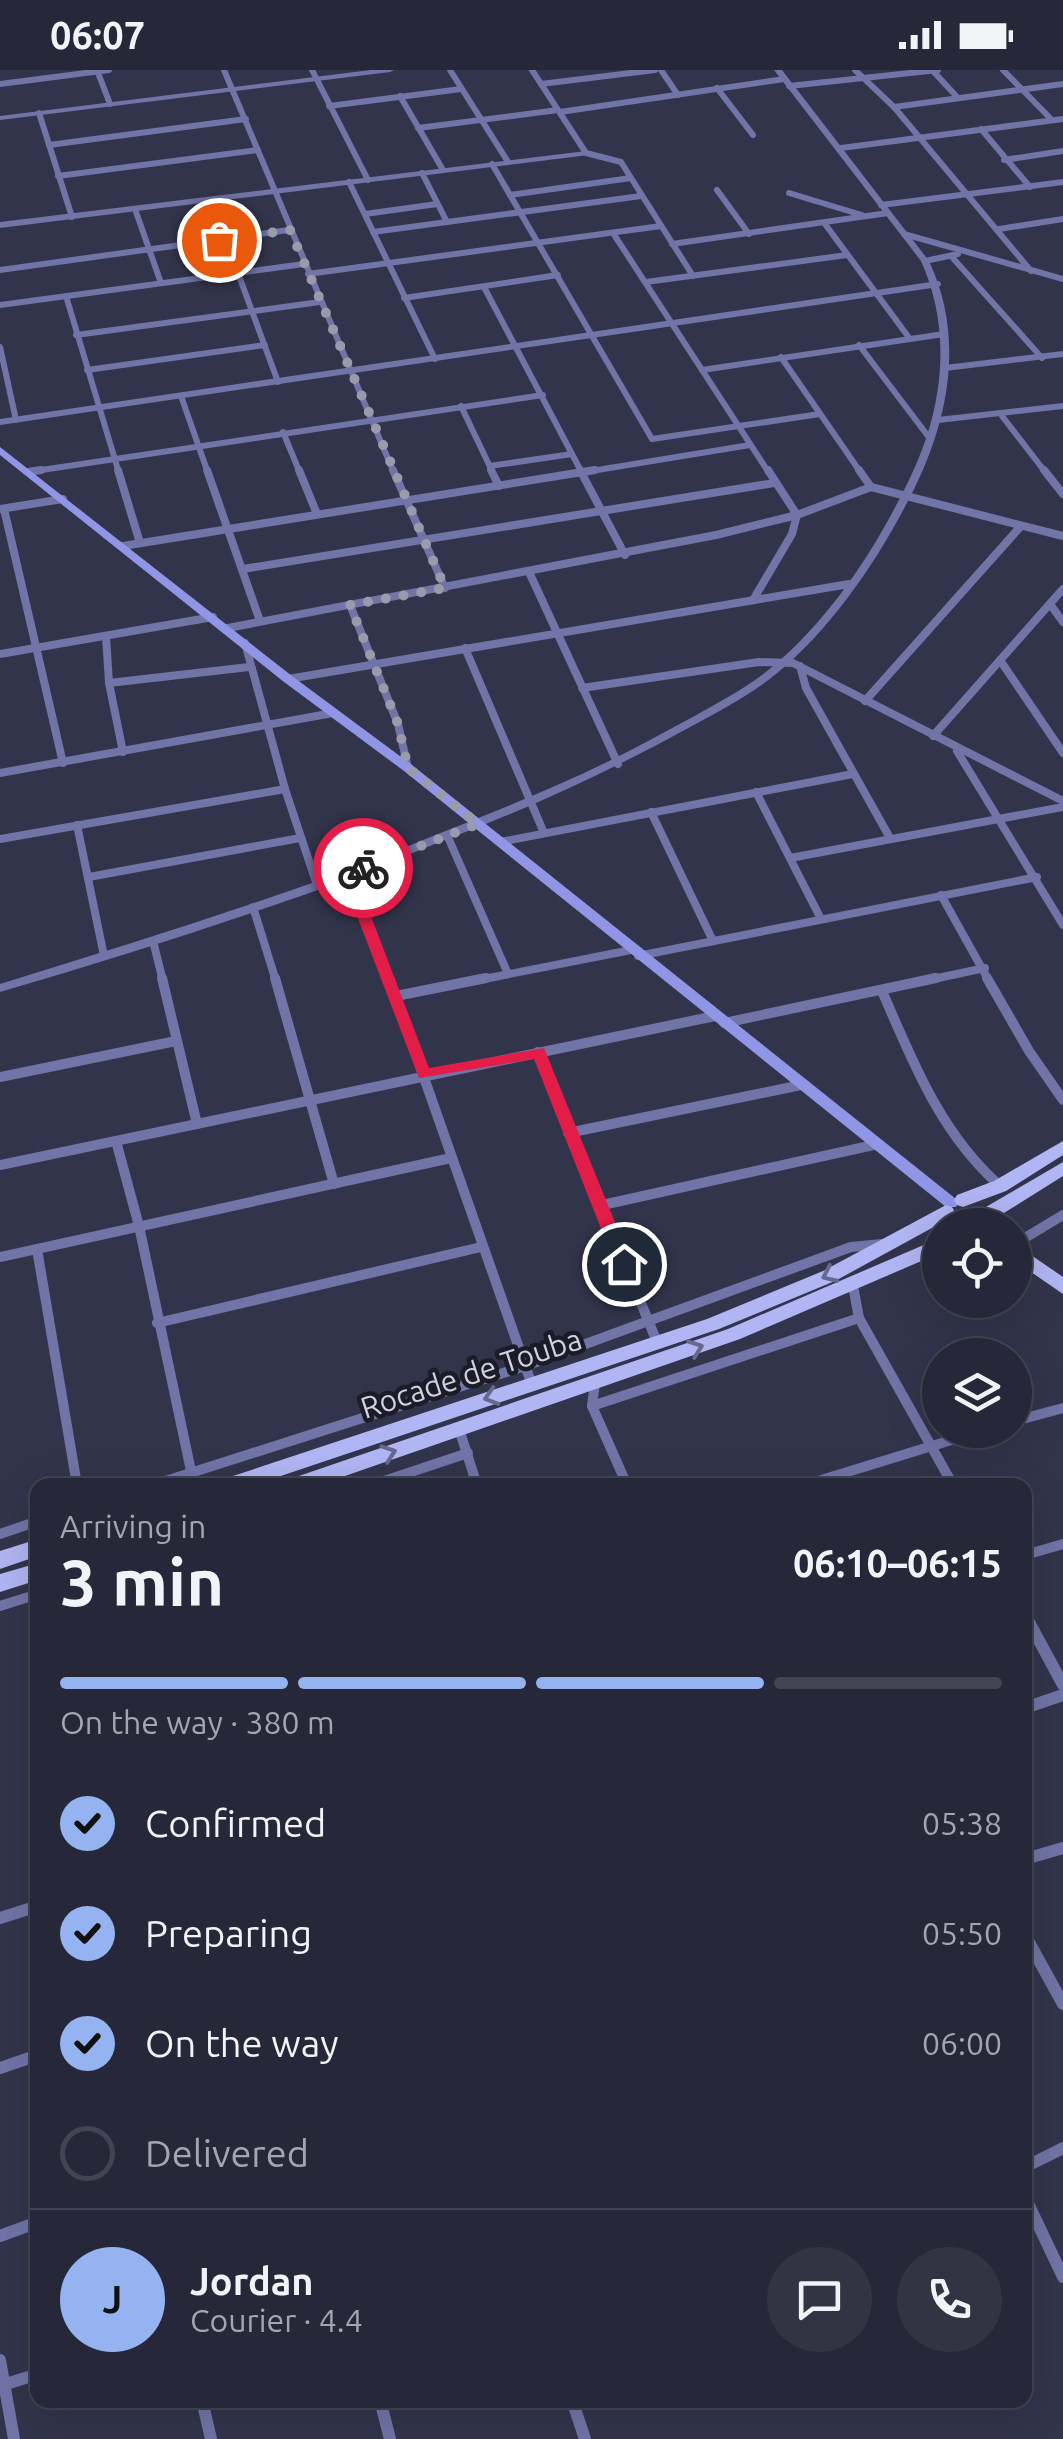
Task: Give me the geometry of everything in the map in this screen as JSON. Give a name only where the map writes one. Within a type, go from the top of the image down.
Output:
[{"type":"main road","points":[[0,450],[288,679],[408,768],[878,1144],[951,1208]]},
{"type":"main road","name":"Rocade de Touba","points":[[957,1208],[1063,1147]]},
{"type":"main road","points":[[1003,1208],[1063,1168]]},
{"type":"main road","name":"Rocade de Touba","points":[[251,1478],[658,1342],[830,1276],[922,1227]]},
{"type":"main road","name":"Rocade de Touba","points":[[316,1478],[720,1340],[922,1253]]},
{"type":"main road","points":[[1032,1262],[1063,1287]]},
{"type":"main road","points":[[0,1560],[30,1550]]},
{"type":"main road","points":[[0,1583],[30,1574]]},
{"type":"street","points":[[0,84],[109,70]]},
{"type":"street","points":[[224,70],[349,372],[445,588]]},
{"type":"street","points":[[0,118],[233,89],[314,74],[386,70]]},
{"type":"street","points":[[450,70],[508,162]]},
{"type":"street","points":[[532,70],[586,152]]},
{"type":"street","points":[[541,84],[658,70],[678,94]]},
{"type":"street","points":[[855,70],[894,107],[1031,271]]},
{"type":"street","points":[[418,128],[784,78],[862,77],[934,70],[958,98]]},
{"type":"street","points":[[1003,70],[1052,120]]},
{"type":"street","points":[[98,71],[110,104]]},
{"type":"street","points":[[314,74],[368,180]]},
{"type":"street","points":[[0,988],[318,885],[531,804],[618,764],[740,694],[784,662],[849,584],[908,498],[938,420],[945,368],[938,284],[841,148],[784,78]]},
{"type":"street","points":[[894,107],[1063,84]]},
{"type":"street","points":[[718,88],[753,134]]},
{"type":"street","points":[[329,106],[462,89]]},
{"type":"street","points":[[400,96],[443,170]]},
{"type":"street","points":[[39,113],[72,217]]},
{"type":"street","points":[[841,148],[1063,119]]},
{"type":"street","points":[[49,145],[246,120]]},
{"type":"street","points":[[981,129],[1030,187]]},
{"type":"street","points":[[58,176],[258,150]]},
{"type":"street","points":[[0,225],[586,152],[617,160],[692,276]]},
{"type":"street","points":[[1004,160],[1063,152]]},
{"type":"street","points":[[492,164],[652,439],[820,414]]},
{"type":"street","points":[[422,173],[447,222]]},
{"type":"street","points":[[510,194],[630,178]]},
{"type":"street","points":[[349,182],[434,360]]},
{"type":"street","points":[[672,244],[824,224],[884,209],[1063,182]]},
{"type":"street","points":[[717,190],[749,234]]},
{"type":"street","points":[[789,193],[863,216]]},
{"type":"street","points":[[373,232],[641,196]]},
{"type":"street","points":[[365,214],[438,204]]},
{"type":"street","points":[[135,209],[161,283]]},
{"type":"street","points":[[999,229],[1062,221]]},
{"type":"street","points":[[824,224],[910,338]]},
{"type":"street","points":[[308,274],[661,226]]},
{"type":"street","points":[[0,270],[290,230]]},
{"type":"street","points":[[613,232],[797,514]]},
{"type":"street","points":[[904,234],[1063,280]]},
{"type":"street","points":[[925,261],[967,251]]},
{"type":"street","points":[[646,282],[847,255]]},
{"type":"street","points":[[951,256],[1042,358]]},
{"type":"street","points":[[0,305],[304,264]]},
{"type":"street","points":[[238,274],[278,382]]},
{"type":"street","points":[[404,298],[558,275]]},
{"type":"street","points":[[0,422],[938,284]]},
{"type":"street","points":[[484,286],[625,555]]},
{"type":"street","points":[[66,296],[140,542]]},
{"type":"street","points":[[76,335],[320,302]]},
{"type":"street","points":[[702,370],[944,334]]},
{"type":"street","points":[[86,370],[265,345]]},
{"type":"street","points":[[859,346],[931,440]]},
{"type":"street","points":[[0,347],[16,420]]},
{"type":"street","points":[[945,368],[1063,354]]},
{"type":"street","points":[[781,357],[871,487]]},
{"type":"street","points":[[28,472],[542,395]]},
{"type":"street","points":[[181,396],[260,622]]},
{"type":"street","points":[[462,406],[500,486]]},
{"type":"street","points":[[938,420],[1002,416],[1063,406]]},
{"type":"street","points":[[1002,416],[1063,494]]},
{"type":"street","points":[[283,432],[317,514]]},
{"type":"street","points":[[124,546],[750,445]]},
{"type":"street","points":[[490,466],[572,454]]},
{"type":"street","points":[[243,569],[774,483]]},
{"type":"street","points":[[228,628],[625,555],[797,514],[871,487],[1063,536]]},
{"type":"street","points":[[62,500],[2,509],[63,763]]},
{"type":"street","points":[[753,600],[792,534],[797,514]]},
{"type":"street","points":[[865,701],[1021,526]]},
{"type":"street","points":[[529,572],[618,764]]},
{"type":"street","points":[[288,679],[849,584]]},
{"type":"street","points":[[933,736],[1063,588]]},
{"type":"street","points":[[1050,604],[1063,622]]},
{"type":"street","points":[[350,605],[398,724],[408,768]]},
{"type":"street","points":[[0,654],[213,617]]},
{"type":"street","points":[[106,636],[108,684],[123,752]]},
{"type":"street","points":[[245,643],[300,838],[318,885]]},
{"type":"street","points":[[465,648],[544,833]]},
{"type":"street","points":[[1000,660],[1063,754]]},
{"type":"street","points":[[582,688],[759,662],[784,662],[800,666],[1063,804]]},
{"type":"street","points":[[800,666],[806,688],[890,838]]},
{"type":"street","points":[[108,684],[249,667]]},
{"type":"street","points":[[0,774],[269,727],[333,712]]},
{"type":"street","points":[[956,749],[1063,924]]},
{"type":"street","points":[[500,842],[853,774]]},
{"type":"street","points":[[0,839],[286,789]]},
{"type":"street","points":[[756,792],[821,919]]},
{"type":"street","points":[[790,858],[1063,804]]},
{"type":"street","points":[[650,812],[713,940]]},
{"type":"street","points":[[78,825],[104,956]]},
{"type":"street","points":[[447,834],[508,974]]},
{"type":"street","points":[[89,877],[300,838]]},
{"type":"street","points":[[348,874],[396,996],[532,1385]]},
{"type":"street","points":[[396,996],[1037,877]]},
{"type":"street","points":[[941,895],[985,968],[1027,1053],[1063,1100]]},
{"type":"street","points":[[253,907],[334,1184]]},
{"type":"street","points":[[153,941],[198,1124]]},
{"type":"street","points":[[0,1165],[424,1074],[882,991],[985,968]]},
{"type":"street","points":[[882,991],[916,1068],[962,1150],[1000,1186]]},
{"type":"street","points":[[0,1077],[176,1041]]},
{"type":"street","points":[[538,1052],[598,1206],[658,1342]]},
{"type":"street","points":[[568,1132],[801,1085]]},
{"type":"street","points":[[116,1141],[139,1226],[192,1478]]},
{"type":"street","points":[[598,1206],[878,1144]]},
{"type":"street","points":[[0,1256],[451,1158]]},
{"type":"street","points":[[1032,1236],[1063,1215]]},
{"type":"street","points":[[195,1478],[528,1365],[851,1247],[892,1243]]},
{"type":"street","points":[[157,1323],[481,1247]]},
{"type":"street","points":[[37,1249],[76,1478]]},
{"type":"street","points":[[853,1286],[859,1318],[922,1428]]},
{"type":"street","points":[[592,1406],[859,1318]]},
{"type":"street","points":[[596,1383],[592,1406],[624,1478]]},
{"type":"street","points":[[1032,1416],[1063,1408]]},
{"type":"street","points":[[460,1429],[475,1478]]},
{"type":"street","points":[[827,1478],[922,1448]]},
{"type":"street","points":[[934,1448],[950,1478]]},
{"type":"street","points":[[393,1478],[468,1453]]},
{"type":"street","points":[[0,1534],[30,1524]]},
{"type":"street","points":[[1032,1553],[1063,1544]]},
{"type":"street","points":[[0,1606],[30,1597]]},
{"type":"street","points":[[1032,1629],[1063,1685]]},
{"type":"street","points":[[1032,1706],[1063,1695]]},
{"type":"street","points":[[1032,1856],[1063,1848]]},
{"type":"street","points":[[0,1918],[30,1909]]},
{"type":"street","points":[[1032,1948],[1063,2004]]},
{"type":"street","points":[[0,2068],[30,2058]]},
{"type":"street","points":[[1032,2164],[1063,2148]]},
{"type":"street","points":[[1032,2212],[1063,2277]]},
{"type":"street","points":[[0,2236],[30,2225]]},
{"type":"street","points":[[0,2360],[14,2439]]},
{"type":"street","points":[[6,2384],[30,2376]]},
{"type":"street","points":[[204,2408],[211,2439]]},
{"type":"street","points":[[382,2408],[390,2439]]},
{"type":"street","points":[[575,2408],[586,2439]]},
{"type":"way so far","points":[[219,240],[290,230],[445,588],[350,605],[402,735],[408,768],[478,824],[363,868]]},
{"type":"route","points":[[363,868],[348,874],[424,1074],[538,1052],[624,1264]]}]
